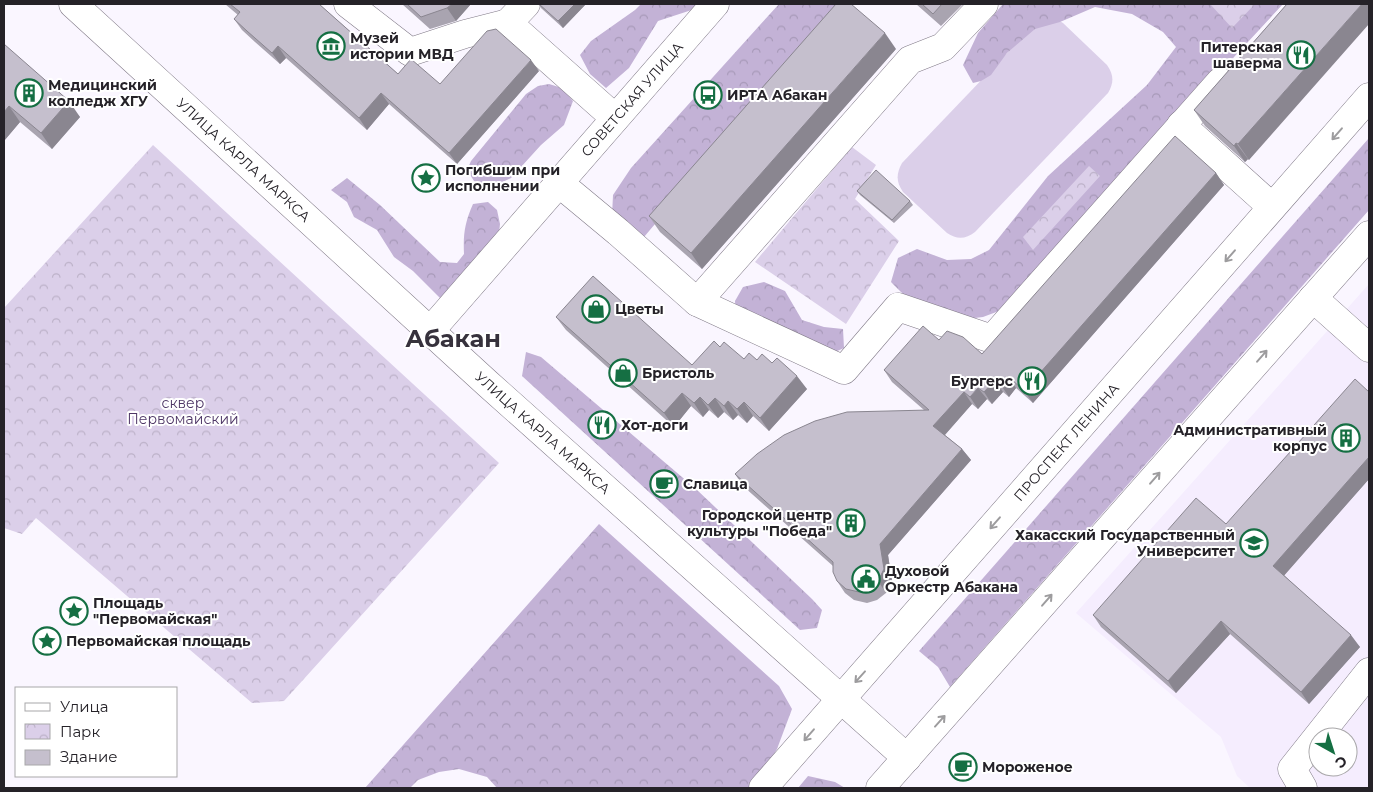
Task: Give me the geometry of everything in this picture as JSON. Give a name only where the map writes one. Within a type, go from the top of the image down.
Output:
[{"type":"street","name":"УЛИЦА КАРЛА МАРКСА","points":[[72,4],[488,384],[907,758]]},
{"type":"street","points":[[348,4],[410,52],[465,34],[517,13],[615,118]]},
{"type":"street","name":"СОВЕТСКАЯ УЛИЦА","points":[[431,330],[715,4]]},
{"type":"street","points":[[697,302],[910,60],[943,47],[984,4]]},
{"type":"street","points":[[559,183],[697,302],[844,370],[898,307],[992,339],[1239,61]]},
{"type":"street","name":"ПРОСПЕКТ ЛЕНИНА","points":[[763,788],[1369,98]]},
{"type":"street","points":[[1181,125],[1272,207]]},
{"type":"street","points":[[880,788],[1369,235]]},
{"type":"street","points":[[1313,298],[1369,348]]},
{"type":"street","points":[[1303,788],[1292,769],[1369,672]]},
{"type":"shaded area","name":"Хакасский Государственный Университет","points":[[1369,284],[1369,788],[1250,788],[1237,776],[1221,737],[1076,613]]},
{"type":"green space","points":[[641,4],[710,4],[658,21],[629,68],[606,88],[590,74],[580,55],[591,41]]},
{"type":"green space","points":[[779,4],[849,4],[827,21],[644,237],[635,238],[612,216],[613,195],[631,168]]},
{"type":"green space","points":[[1003,4],[1283,4],[999,311],[983,317],[966,319],[905,296],[891,282],[898,258],[917,249],[947,260],[971,259],[989,250],[1048,176],[1147,85],[1176,47],[1163,32],[1132,14],[1095,7],[1060,22],[1035,29],[1007,53],[991,75],[973,83],[963,65],[978,33]]},
{"type":"green space","points":[[1255,4],[1232,28],[1211,5]]},
{"type":"green space","points":[[1056,19],[1063,23],[1107,65],[1112,76],[1110,89],[975,232],[961,238],[954,237],[947,233],[903,192],[898,181],[900,167],[1035,24]]},
{"type":"green space","points":[[549,84],[562,88],[573,101],[564,125],[541,145],[511,178],[496,185],[480,184],[474,181],[467,170],[471,161],[526,94],[538,86]]},
{"type":"green space","points":[[1369,138],[1369,210],[950,687],[938,667],[919,651]]},
{"type":"green space","name":"сквер Первомайский","points":[[153,145],[499,463],[284,701],[252,703],[36,518],[22,534],[4,528],[4,308]]},
{"type":"green space","points":[[852,147],[876,165],[855,199],[899,241],[846,324],[755,262]]},
{"type":"green space","points":[[1089,166],[1100,176],[1033,250],[1023,237]]},
{"type":"green space","points":[[347,178],[380,205],[440,262],[457,263],[464,254],[465,228],[473,204],[488,202],[497,210],[500,224],[498,243],[442,300],[413,271],[394,257],[377,230],[354,217],[347,202],[331,190]]},
{"type":"green space","points":[[764,282],[785,291],[802,320],[824,327],[843,329],[844,348],[826,356],[736,316],[735,301],[743,287]]},
{"type":"green space","points":[[526,352],[541,357],[696,489],[812,599],[822,610],[817,628],[800,630],[522,376]]},
{"type":"green space","points":[[599,524],[779,686],[792,709],[777,749],[763,773],[750,788],[497,788],[487,777],[459,769],[439,772],[418,780],[410,788],[365,788]]},
{"type":"green space","points":[[808,776],[835,782],[845,788],[798,788]]},
{"type":"building","points":[[230,4],[319,4],[398,74],[411,59],[440,84],[487,31],[496,29],[531,60],[449,153],[381,93],[359,118],[278,46],[272,53],[247,31],[234,19],[240,12]]},
{"type":"building","points":[[407,4],[452,4],[447,8],[421,17]]},
{"type":"building","points":[[539,4],[575,4],[558,21]]},
{"type":"building","points":[[836,4],[851,4],[885,33],[691,253],[649,216]]},
{"type":"building","points":[[922,4],[942,4],[933,14]]},
{"type":"building","points":[[1287,4],[1362,4],[1238,144],[1236,143],[1234,146],[1194,110]]},
{"type":"building","name":"Медицинский колледж ХГУ","points":[[4,44],[69,101],[41,133],[9,106],[4,112]]},
{"type":"building","points":[[1175,136],[1216,173],[1024,391],[1008,376],[1001,385],[995,380],[984,392],[978,388],[970,397],[964,392],[933,426],[962,449],[880,544],[884,569],[878,581],[869,588],[859,592],[846,589],[837,581],[833,572],[833,562],[735,474],[757,454],[784,435],[815,421],[847,412],[929,410],[884,370],[923,326],[939,340],[947,331],[963,337],[982,354]]},
{"type":"building","points":[[876,170],[910,201],[892,220],[857,191]]},
{"type":"building","points":[[593,276],[692,365],[714,341],[720,347],[724,342],[744,359],[749,353],[757,360],[762,354],[772,363],[777,358],[797,376],[760,418],[744,402],[737,409],[728,401],[724,406],[715,398],[708,405],[700,397],[694,403],[682,393],[664,413],[556,317]]},
{"type":"building","points":[[1355,379],[1369,392],[1369,457],[1273,566],[1351,635],[1301,692],[1221,621],[1168,681],[1093,615],[1196,498],[1226,524]]},
{"type":"place","name":"Музей истории МВД","points":[[331,46]]},
{"type":"place","name":"Питерская шаверма","points":[[1301,55]]},
{"type":"place","name":"Медицинский колледж ХГУ","points":[[29,93]]},
{"type":"place","name":"ИРТА Абакан","points":[[708,95]]},
{"type":"place","name":"Погибшим при исполнении","points":[[426,178]]},
{"type":"place","name":"Цветы","points":[[596,309]]},
{"type":"place","name":"Бристоль","points":[[623,373]]},
{"type":"place","name":"Бургерс","points":[[1032,381]]},
{"type":"place","name":"Хот-доги","points":[[602,425]]},
{"type":"place","name":"Административный корпус","points":[[1346,438]]},
{"type":"place","name":"Славица","points":[[664,484]]},
{"type":"place","name":"Городской центр культуры \"Победа\"","points":[[851,523]]},
{"type":"place","name":"Хакасский Государственный Университет","points":[[1254,543]]},
{"type":"place","name":"Духовой Оркестр Абакана","points":[[866,579]]},
{"type":"place","name":"Площадь \"Первомайская\"","points":[[74,611]]},
{"type":"place","name":"Первомайская площадь","points":[[47,641]]},
{"type":"place","name":"Мороженое","points":[[963,767]]},
{"type":"district","name":"Абакан","points":[[453,339]]}]
